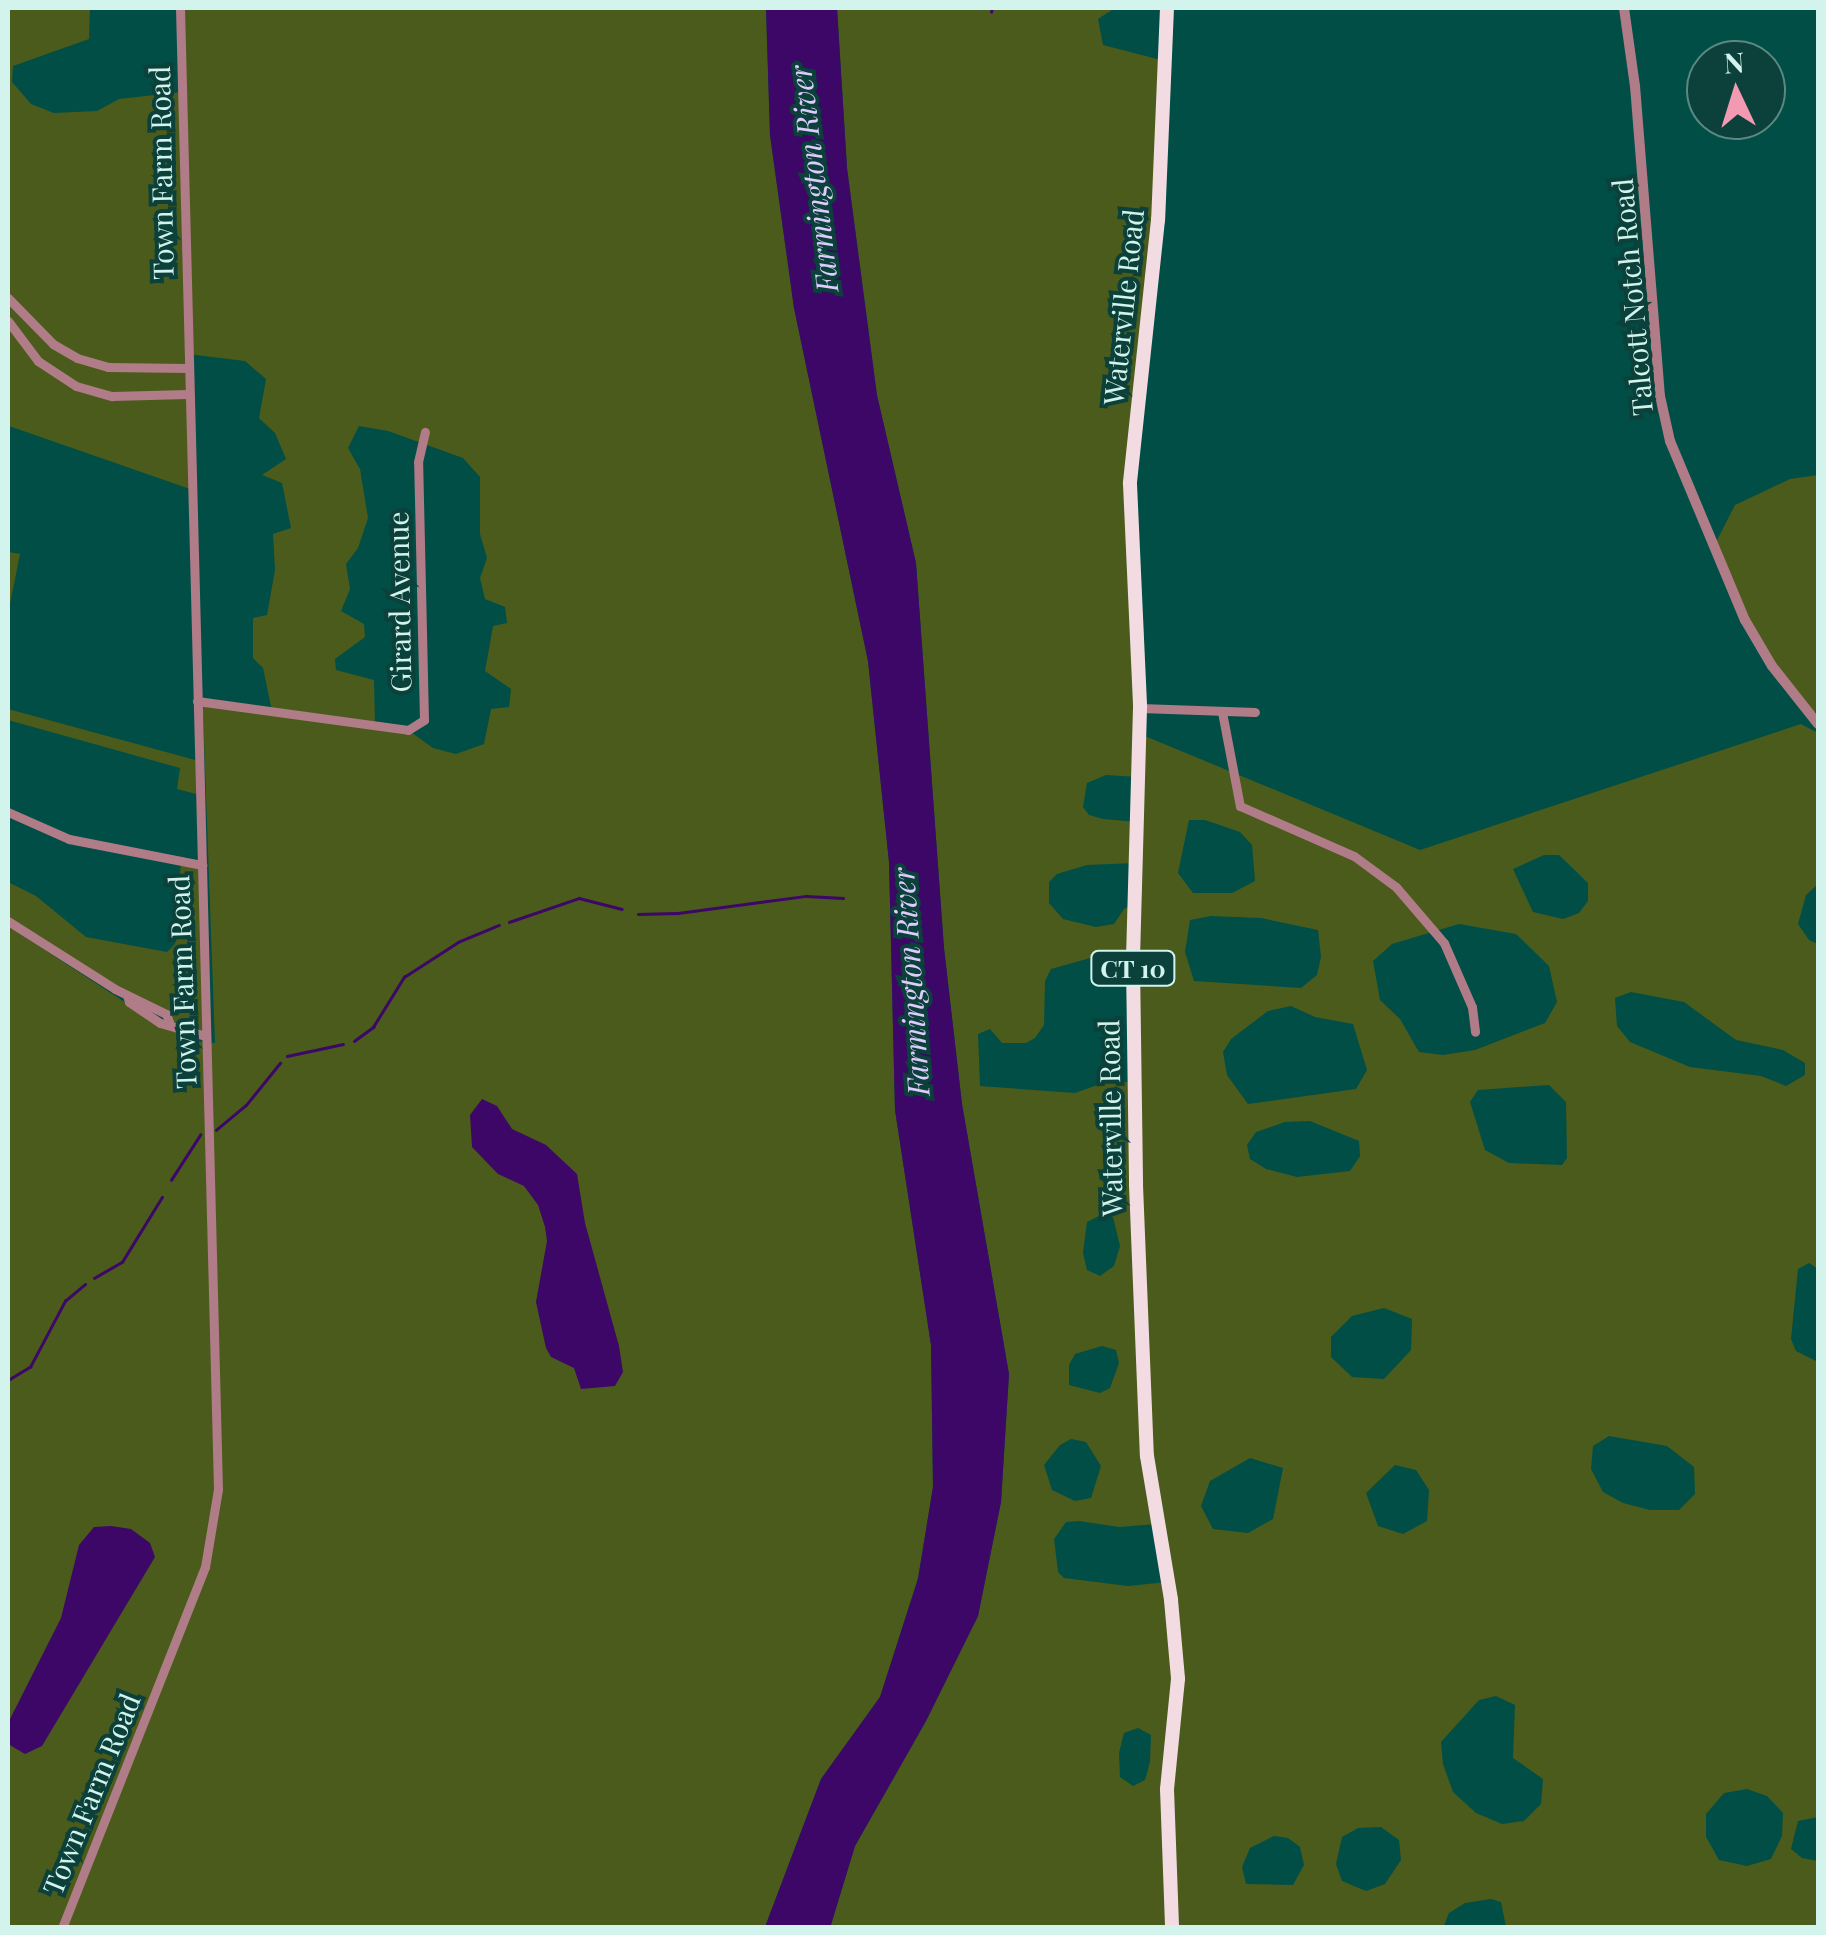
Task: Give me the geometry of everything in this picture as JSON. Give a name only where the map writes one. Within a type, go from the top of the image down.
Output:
[{"type":"highway","name":"Waterville Road","points":[[1167,8],[1158,220],[1130,484],[1140,708],[1133,961],[1136,1185],[1147,1456],[1171,1600],[1178,1679],[1168,1789],[1172,1928]]},
{"type":"street","name":"Town Farm Road","points":[[62,1928],[204,1567],[216,1514],[219,1434],[187,394],[180,8]]},
{"type":"street","name":"Talcott Notch Road","points":[[1624,8],[1635,86],[1660,396],[1670,441],[1745,620],[1772,666],[1818,724]]},
{"type":"street","points":[[8,298],[53,344],[78,358],[108,367],[187,368]]},
{"type":"street","points":[[8,320],[38,361],[76,386],[112,396],[187,394]]},
{"type":"street","name":"Girard Avenue","points":[[197,702],[408,730],[424,720],[418,462],[425,432]]},
{"type":"street","points":[[1140,708],[1255,712]]},
{"type":"street","points":[[1222,712],[1240,806],[1354,856],[1396,888],[1444,944],[1472,1007],[1475,1032]]},
{"type":"street","points":[[8,812],[69,838],[202,865]]},
{"type":"street","points":[[8,920],[127,995],[129,1002],[160,1023],[169,1022],[206,1036]]},
{"type":"green space","points":[[8,8],[90,8],[89,39],[13,66],[12,82],[31,104],[54,113],[97,111],[119,99],[181,92],[180,8],[766,8],[770,135],[794,308],[868,661],[889,862],[895,1110],[931,1345],[933,1487],[918,1578],[880,1697],[821,1779],[765,1927],[8,1927],[8,926],[160,1025],[194,1041],[215,1043],[203,713],[197,701],[272,711],[263,668],[253,658],[253,618],[267,615],[275,570],[273,534],[291,528],[282,483],[262,475],[286,459],[275,433],[259,418],[266,379],[245,361],[188,354],[190,489],[9,426]],"holes":[[[359,426],[388,431],[463,458],[480,477],[480,534],[487,558],[480,578],[485,599],[505,607],[507,623],[493,626],[485,671],[511,689],[509,707],[491,709],[484,744],[456,754],[433,748],[408,730],[375,725],[374,680],[336,670],[335,659],[365,637],[364,624],[341,611],[350,589],[346,564],[358,548],[368,518],[360,469],[348,448]]]},
{"type":"green space","points":[[837,8],[1115,8],[1098,19],[1103,45],[1165,61],[1130,484],[1140,734],[1420,850],[1801,724],[1818,733],[1818,884],[1806,895],[1798,924],[1809,940],[1818,944],[1818,1269],[1809,1263],[1798,1269],[1791,1339],[1796,1351],[1818,1362],[1818,1817],[1798,1821],[1791,1849],[1802,1858],[1818,1861],[1818,1927],[1506,1927],[1501,1902],[1491,1899],[1465,1903],[1449,1913],[1443,1928],[830,1928],[855,1846],[926,1721],[978,1616],[1001,1502],[1009,1374],[962,1104],[944,948],[916,563],[877,396],[847,168]],"holes":[[[1106,775],[1139,777],[1137,822],[1089,815],[1083,807],[1087,783]],[[1189,820],[1205,820],[1240,832],[1252,845],[1255,881],[1232,893],[1193,893],[1178,873]],[[1544,855],[1559,855],[1588,883],[1588,901],[1579,913],[1563,919],[1533,912],[1513,869]],[[1136,863],[1135,904],[1124,909],[1114,924],[1096,927],[1063,919],[1049,903],[1049,882],[1057,874],[1087,865]],[[1211,916],[1261,918],[1318,930],[1321,957],[1317,975],[1301,988],[1194,981],[1185,952],[1190,920]],[[1459,924],[1516,934],[1549,966],[1557,1002],[1545,1023],[1475,1050],[1443,1055],[1419,1052],[1400,1019],[1380,1000],[1373,961],[1392,944]],[[1101,955],[1133,961],[1134,1083],[1111,1080],[1075,1093],[980,1086],[978,1034],[990,1029],[1002,1043],[1026,1043],[1044,1025],[1045,981],[1051,969]],[[1631,992],[1684,1002],[1736,1040],[1783,1050],[1805,1063],[1805,1075],[1786,1086],[1761,1076],[1690,1067],[1630,1042],[1617,1026],[1615,998]],[[1291,1006],[1315,1017],[1353,1024],[1367,1070],[1356,1089],[1248,1104],[1227,1075],[1223,1052],[1231,1039],[1268,1011]],[[1549,1085],[1566,1102],[1567,1158],[1562,1165],[1509,1163],[1485,1150],[1470,1102],[1478,1090]],[[1310,1121],[1359,1141],[1360,1156],[1350,1171],[1297,1177],[1266,1169],[1250,1159],[1247,1145],[1256,1132],[1285,1122]],[[1101,1215],[1113,1217],[1120,1246],[1114,1266],[1100,1276],[1087,1270],[1083,1253],[1087,1222]],[[1384,1308],[1412,1319],[1411,1350],[1384,1379],[1352,1377],[1331,1357],[1331,1337],[1352,1316]],[[1102,1346],[1116,1350],[1119,1363],[1110,1388],[1100,1393],[1069,1385],[1069,1365],[1075,1354]],[[1609,1436],[1667,1446],[1694,1467],[1695,1494],[1679,1510],[1650,1510],[1623,1503],[1603,1492],[1591,1469],[1593,1446]],[[1071,1439],[1086,1442],[1101,1466],[1091,1498],[1075,1501],[1052,1490],[1044,1465],[1060,1445]],[[1250,1458],[1283,1468],[1273,1519],[1248,1533],[1213,1529],[1201,1506],[1210,1481]],[[1395,1465],[1416,1470],[1429,1490],[1427,1521],[1403,1534],[1378,1526],[1366,1493]],[[1066,1522],[1119,1527],[1157,1524],[1167,1582],[1128,1586],[1064,1578],[1058,1572],[1054,1539]],[[1496,1696],[1515,1705],[1513,1758],[1543,1779],[1541,1804],[1524,1821],[1502,1824],[1476,1813],[1453,1792],[1443,1764],[1441,1742],[1479,1700]],[[1138,1728],[1151,1735],[1150,1762],[1145,1780],[1133,1786],[1120,1777],[1119,1753],[1124,1733]],[[1747,1789],[1767,1796],[1783,1813],[1782,1836],[1771,1859],[1747,1866],[1719,1860],[1706,1837],[1706,1814],[1724,1793]],[[1381,1827],[1399,1840],[1401,1860],[1385,1884],[1366,1891],[1342,1881],[1336,1864],[1342,1837],[1358,1828]],[[1274,1836],[1288,1838],[1300,1847],[1304,1865],[1293,1885],[1246,1884],[1242,1867],[1250,1848]]]},
{"type":"green space","points":[[1818,475],[1818,706],[1813,717],[1772,666],[1715,544],[1735,505],[1790,479]]},
{"type":"green space","points":[[8,552],[20,554],[8,614]]},
{"type":"green space","points":[[8,709],[199,761],[200,795],[177,789],[180,768],[8,720]]},
{"type":"green space","points":[[181,861],[202,865],[206,1036],[169,1022],[166,1014],[8,921],[8,882],[36,896],[86,937],[167,952],[175,944]]},
{"type":"water","name":"Farmington River","points":[[766,8],[837,8],[847,168],[877,395],[916,563],[944,948],[962,1104],[1009,1374],[1001,1502],[978,1616],[926,1721],[855,1846],[830,1928],[765,1927],[821,1779],[880,1697],[918,1579],[933,1487],[931,1345],[895,1110],[889,862],[868,661],[794,308],[770,135]]},
{"type":"water","points":[[482,1099],[497,1106],[512,1129],[546,1145],[577,1174],[585,1223],[619,1346],[623,1372],[615,1386],[581,1389],[574,1368],[551,1357],[546,1348],[536,1302],[547,1241],[545,1227],[538,1205],[524,1186],[498,1174],[472,1147],[470,1115]]},
{"type":"water","points":[[94,1527],[131,1529],[150,1543],[155,1557],[42,1746],[25,1754],[8,1744],[8,1723],[61,1618],[79,1545]]},
{"type":"waterway","points":[[991,12],[992,8]]},
{"type":"waterway","points":[[638,914],[678,913],[806,896],[843,898]]},
{"type":"waterway","points":[[509,922],[579,898],[622,909]]},
{"type":"waterway","points":[[354,1041],[373,1027],[404,977],[458,942],[499,925]]},
{"type":"waterway","points":[[287,1056],[343,1044]]},
{"type":"waterway","points":[[216,1130],[246,1105],[280,1063]]},
{"type":"waterway","points":[[171,1180],[200,1135]]},
{"type":"waterway","points":[[94,1278],[122,1262],[162,1197]]},
{"type":"waterway","points":[[8,1380],[30,1367],[65,1301],[85,1284]]}]
